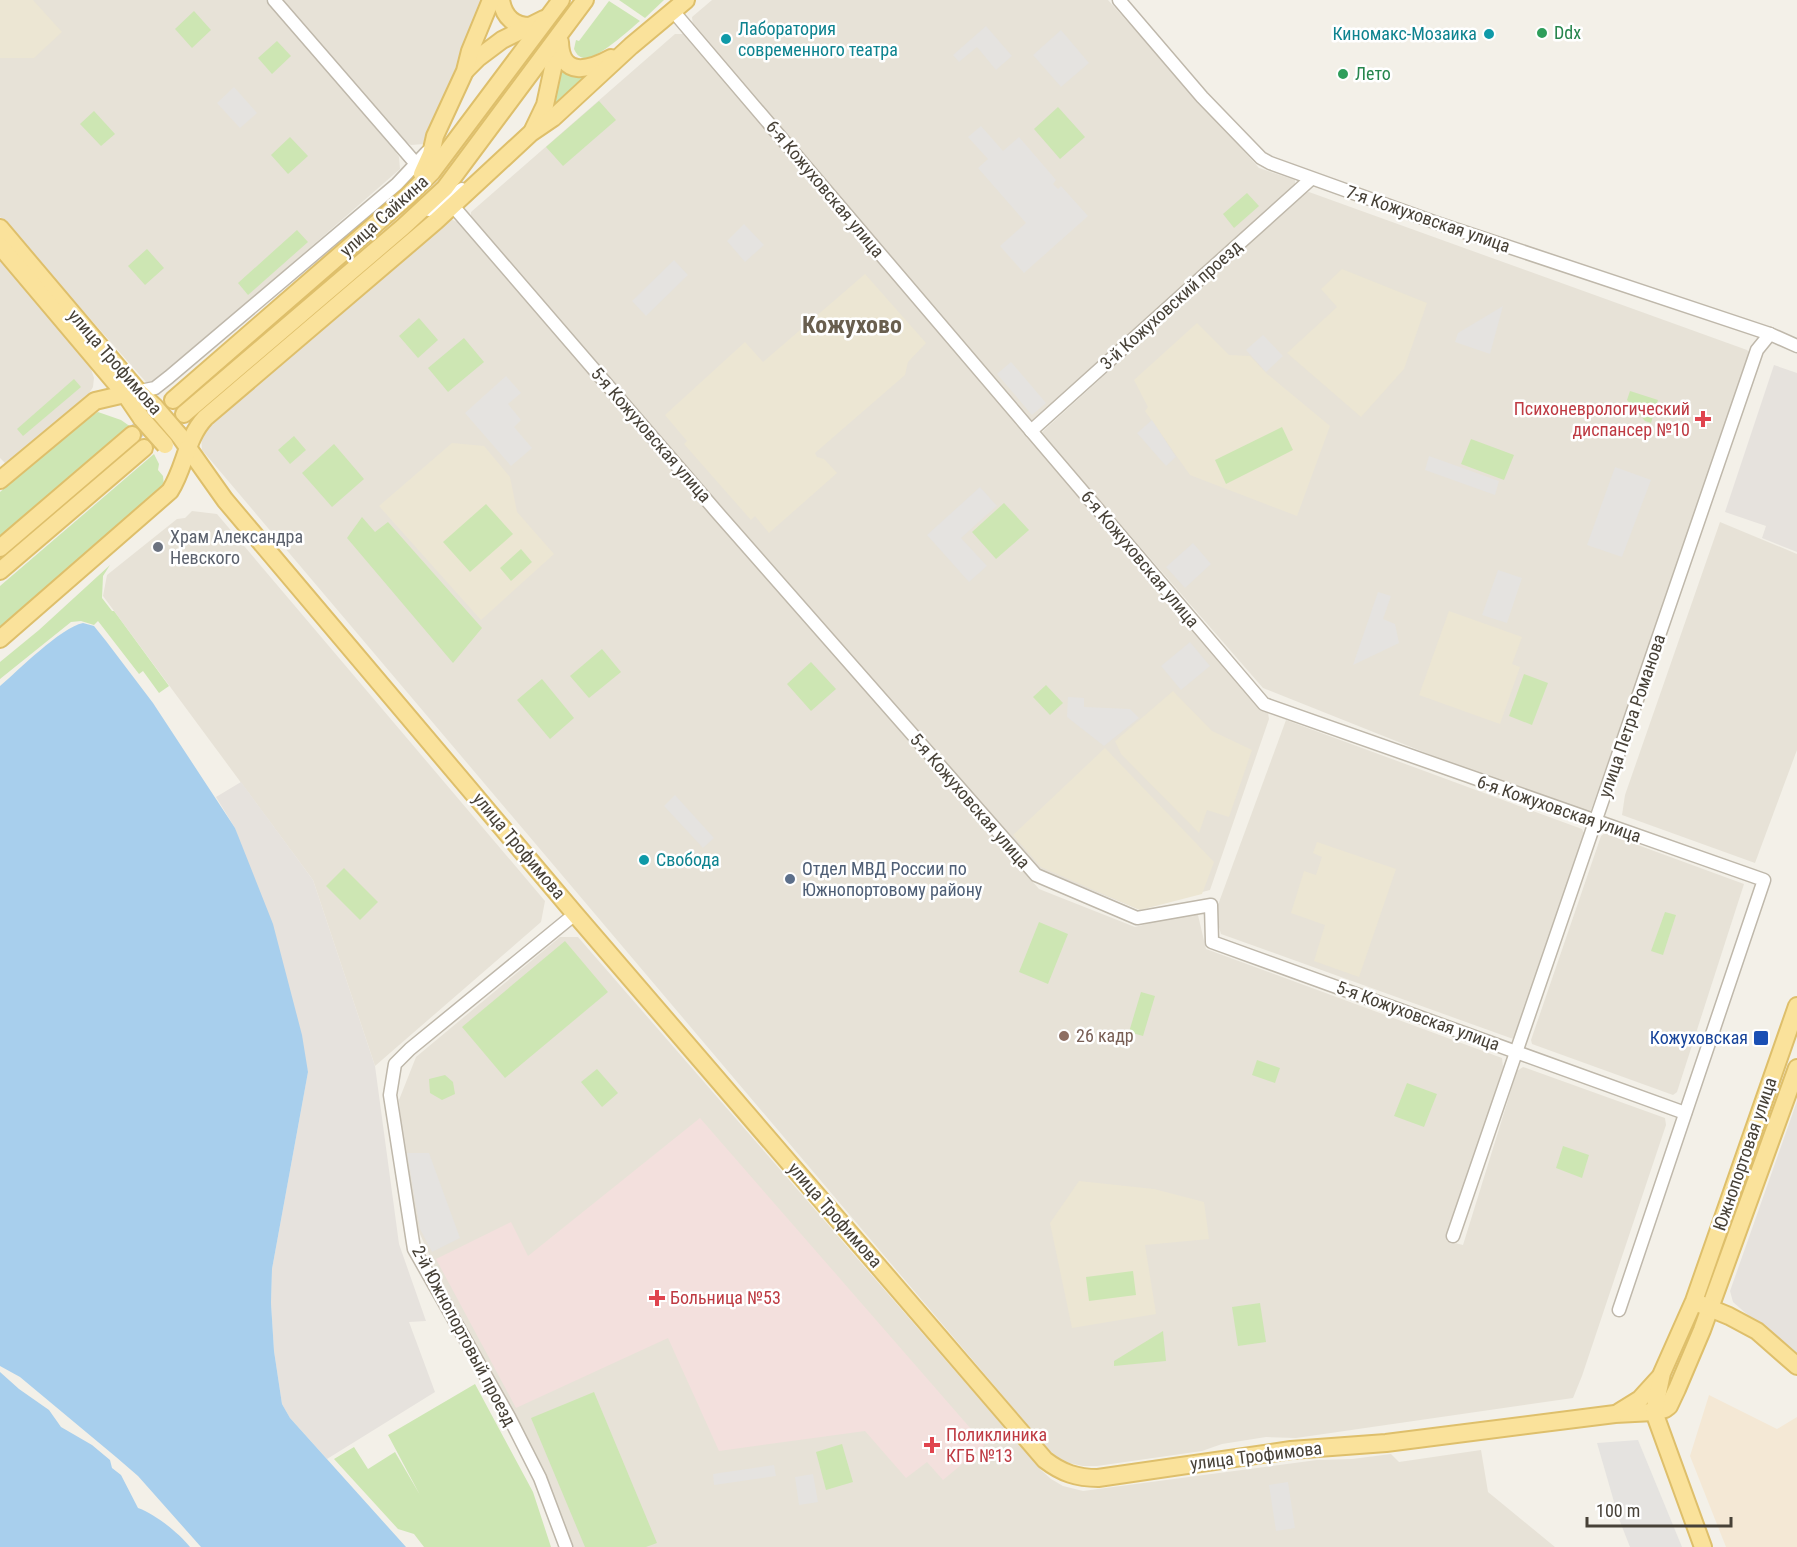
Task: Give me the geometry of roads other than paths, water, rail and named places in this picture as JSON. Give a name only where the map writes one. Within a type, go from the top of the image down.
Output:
[{"type":"main road","points":[[413,192],[431,154],[435,136],[465,71],[470,51],[491,0]]},
{"type":"main road","points":[[501,0],[505,14],[510,20],[523,26],[533,26]]},
{"type":"main road","name":"улица Сайкина","points":[[184,414],[432,201],[451,181],[585,0]]},
{"type":"main road","points":[[465,71],[502,40],[533,26],[557,5]]},
{"type":"main road","name":"улица Сайкина","points":[[173,400],[413,192],[450,150],[557,5]]},
{"type":"main road","name":"улица Сайкина","points":[[487,173],[531,133],[553,118],[679,5]]},
{"type":"main road","points":[[560,35],[560,50],[563,56],[575,67],[584,69],[594,67],[631,46]]},
{"type":"main road","points":[[531,133],[546,105],[560,35]]},
{"type":"main road","points":[[0,639],[170,491],[179,475],[184,449],[205,418],[453,206],[487,173]]},
{"type":"main road","name":"улица Трофимова","points":[[0,228],[131,393],[142,419],[165,445],[184,449]]},
{"type":"main road","name":"улица Трофимова","points":[[0,246],[131,393],[155,407],[184,449],[225,500],[575,914],[1045,1460],[1063,1473],[1074,1477],[1098,1478],[1299,1449],[1386,1443],[1615,1414],[1654,1412]]},
{"type":"main road","points":[[0,480],[95,401],[131,393]]},
{"type":"main road","points":[[0,548],[132,435]]},
{"type":"main road","points":[[0,571],[144,448]]},
{"type":"main road","name":"Южнопортовая улица","points":[[1797,1006],[1694,1301],[1662,1373],[1654,1412],[1669,1406],[1711,1307],[1797,1068]]},
{"type":"main road","points":[[1694,1301],[1757,1330],[1797,1366]]},
{"type":"main road","points":[[1615,1414],[1640,1399],[1662,1373]]},
{"type":"main road","points":[[1654,1412],[1703,1547]]},
{"type":"street","points":[[273,0],[417,165]]},
{"type":"street","name":"7-я Кожуховская улица","points":[[1119,0],[1202,96],[1261,158],[1270,164],[1770,334],[1797,346]]},
{"type":"street","name":"6-я Кожуховская улица","points":[[679,5],[1031,431],[1264,704],[1764,880],[1686,1113]]},
{"type":"street","points":[[131,393],[155,388],[170,377],[471,121]]},
{"type":"street","points":[[417,165],[435,136]]},
{"type":"street","name":"улица Сайкина","points":[[403,227],[487,173]]},
{"type":"street","name":"3-й Кожуховский проезд","points":[[1031,431],[1311,179]]},
{"type":"street","name":"5-я Кожуховская улица","points":[[453,206],[716,511],[1036,875],[1137,918],[1211,905],[1212,942],[1686,1113]]},
{"type":"street","name":"улица Петра Романова","points":[[1453,1236],[1757,350],[1770,334]]},
{"type":"street","name":"2-й Южнопортовый проезд","points":[[566,1547],[535,1467],[414,1249],[390,1095],[395,1064],[410,1049],[575,914]]},
{"type":"street","points":[[1619,1310],[1686,1113]]},
{"type":"water","points":[[83,623],[94,626],[153,703],[235,828],[273,924],[302,1035],[308,1072],[272,1269],[271,1303],[274,1351],[282,1404],[290,1418],[406,1547],[201,1547],[138,1476],[20,1377],[0,1366],[0,686],[52,641],[74,626]]},
{"type":"water","points":[[0,1372],[49,1410],[61,1427],[92,1445],[110,1460],[112,1468],[121,1475],[138,1508],[166,1524],[190,1547],[0,1547]]},
{"type":"tunnel","points":[[132,435],[173,400]]},
{"type":"place","name":"Ddx","points":[[1542,33]]},
{"type":"place","name":"Киномакс-Мозаика","points":[[1489,34]]},
{"type":"place","name":"Лаборатория современного театра","points":[[726,39]]},
{"type":"place","name":"Лето","points":[[1343,74]]},
{"type":"place","name":"Психоневрологический диспансер №10","points":[[1703,419]]},
{"type":"place","name":"Храм Александра Невского","points":[[158,547]]},
{"type":"place","name":"Свобода","points":[[644,860]]},
{"type":"place","name":"Отдел МВД России по Южнопортовому району","points":[[790,879]]},
{"type":"place","name":"26 кадр","points":[[1064,1036]]},
{"type":"place","name":"Кожуховская","points":[[1761,1038]]},
{"type":"place","name":"Больница №53","points":[[657,1298]]},
{"type":"place","name":"Поликлиника КГБ №13","points":[[932,1445]]},
{"type":"district","name":"Кожухово","points":[[852,325]]}]
